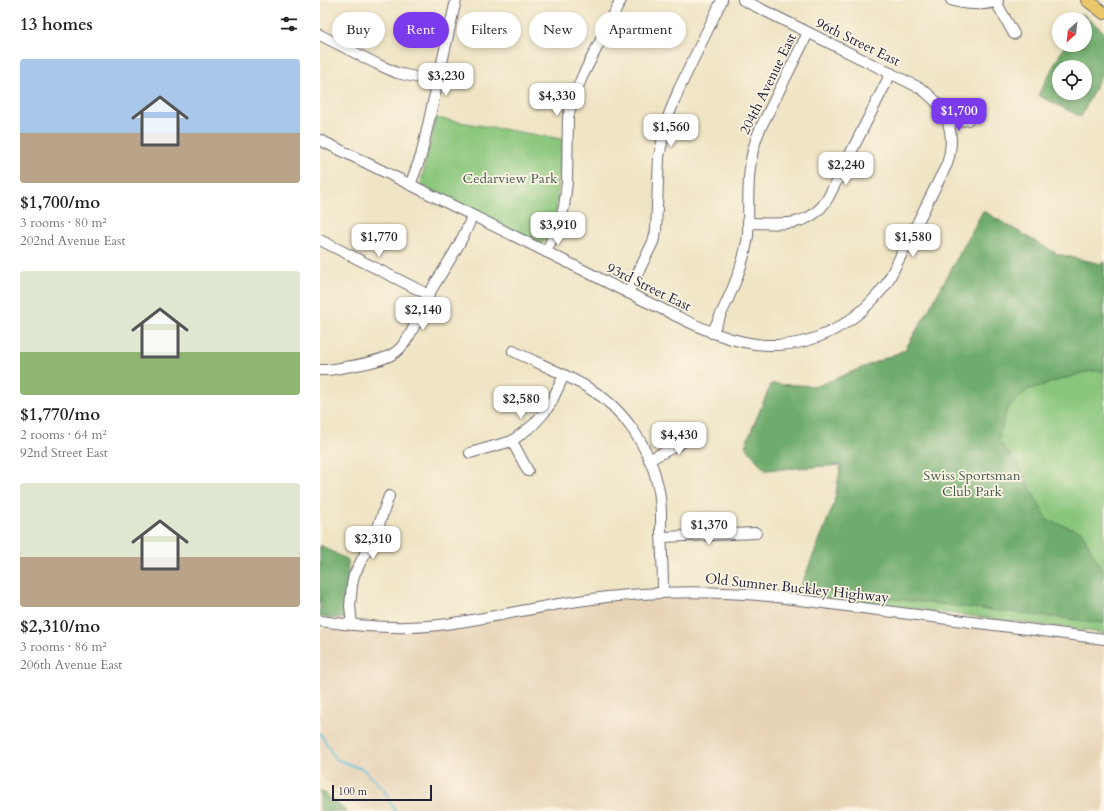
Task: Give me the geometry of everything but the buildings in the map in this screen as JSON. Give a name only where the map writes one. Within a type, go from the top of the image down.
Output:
[{"type":"main road","points":[[1087,0],[1104,12]]},
{"type":"street","points":[[410,184],[421,156],[456,0]]},
{"type":"street","points":[[546,252],[559,224],[564,207],[567,182],[568,117],[574,96],[621,0]]},
{"type":"street","points":[[628,293],[653,242],[656,231],[659,158],[668,116],[679,89],[722,0]]},
{"type":"street","name":"96th Street East","points":[[743,0],[920,88],[942,108],[951,132],[951,148],[947,164],[887,284],[865,309],[848,322],[828,333],[801,342]]},
{"type":"street","points":[[951,0],[979,4],[988,4],[997,1],[1014,34]]},
{"type":"street","name":"204th Avenue East","points":[[712,333],[728,299],[747,246],[750,168],[754,146],[760,129],[808,33]]},
{"type":"street","points":[[320,35],[397,72],[438,82]]},
{"type":"street","points":[[748,223],[799,222],[813,216],[819,211],[828,198],[891,73]]},
{"type":"street","points":[[948,122],[968,120]]},
{"type":"street","name":"93rd Street East","points":[[320,140],[628,293],[712,333],[743,343],[785,345],[801,342]]},
{"type":"street","points":[[320,370],[328,370],[376,360],[393,354],[400,349],[408,338],[429,295],[458,246],[472,216]]},
{"type":"street","points":[[320,240],[429,295]]},
{"type":"street","points":[[513,352],[592,389],[616,410],[634,431],[641,442],[658,486],[664,592]]},
{"type":"street","points":[[470,453],[512,441],[533,425],[551,403],[564,375]]},
{"type":"street","points":[[649,460],[698,434]]},
{"type":"street","points":[[512,441],[528,471]]},
{"type":"street","points":[[352,625],[350,606],[354,575],[376,530],[388,496]]},
{"type":"street","points":[[662,538],[756,533]]},
{"type":"street","name":"Old Sumner Buckley Highway","points":[[320,622],[405,627],[428,626],[584,600],[644,593],[722,592],[769,596],[1104,639]]},
{"type":"shaded area","points":[[756,595],[1104,639],[1104,811],[364,811],[320,776],[320,629],[443,624],[597,598]]},
{"type":"green space","points":[[1092,22],[1104,32],[1104,69],[1092,94],[1092,60],[1057,60],[1061,52],[1092,52]]},
{"type":"green space","points":[[1052,69],[1052,100],[1089,100],[1081,117],[1038,95]]},
{"type":"green space","name":"Cedarview Park","points":[[436,118],[562,139],[555,223],[547,239],[541,244],[423,187],[421,182]]},
{"type":"green space","name":"Swiss Sportsman Club Park","points":[[983,211],[1057,254],[1101,264],[1104,261],[1104,633],[798,594],[834,504],[841,465],[765,470],[745,446],[771,384],[818,386],[905,350]]},
{"type":"green space","name":"Swiss Sportsman Club Park","points":[[983,211],[1057,254],[1101,264],[1104,261],[1104,371],[1089,371],[1027,390],[1007,408],[998,441],[1017,463],[1047,520],[1081,531],[1104,574],[1104,623],[800,588],[834,504],[841,465],[765,470],[745,446],[771,384],[818,386],[905,350]]},
{"type":"green space","points":[[320,545],[348,560],[347,619],[320,617]]},
{"type":"green space","points":[[320,790],[346,811],[320,811]]},
{"type":"waterway","points":[[320,733],[336,759],[364,770],[384,790],[395,811]]}]
